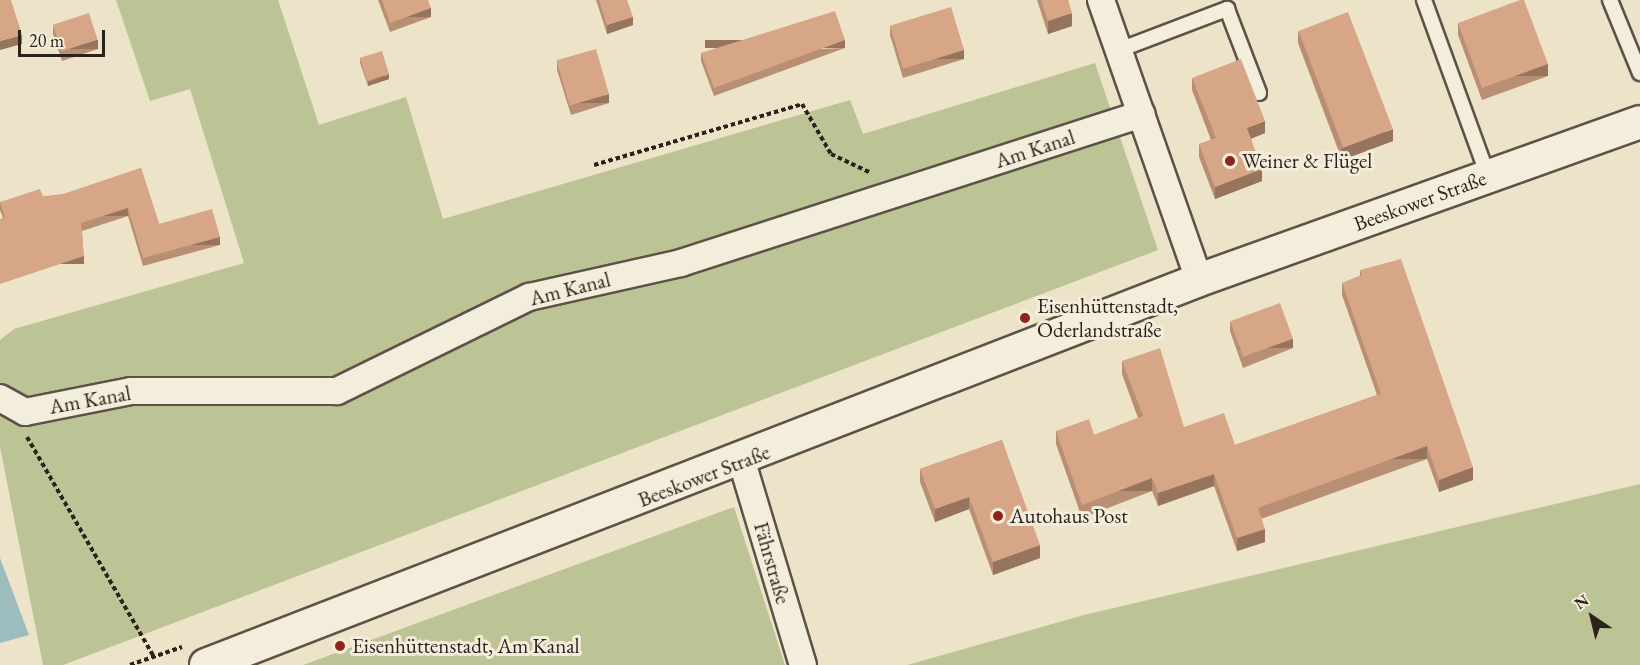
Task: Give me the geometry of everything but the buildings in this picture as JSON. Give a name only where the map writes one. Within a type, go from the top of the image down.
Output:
[{"type":"street","points":[[1101,0],[1199,280]]},
{"type":"street","name":"Am Kanal","points":[[6,402],[25,412],[131,391],[337,391],[529,297],[681,263],[1142,114]]},
{"type":"street","name":"Beeskower Straße","points":[[206,665],[742,462],[1199,280],[1488,176],[1638,127]]},
{"type":"street","name":"Fährstraße","points":[[742,462],[803,665]]},
{"type":"lane","points":[[1424,0],[1488,176]]},
{"type":"lane","points":[[1610,0],[1640,73]]},
{"type":"lane","points":[[1119,50],[1227,9],[1259,93]]},
{"type":"path","points":[[594,165],[802,104],[831,154],[910,189]]},
{"type":"path","points":[[6,402],[40,465],[154,657]]},
{"type":"green space","points":[[116,0],[278,0],[319,125],[406,97],[443,219],[850,100],[863,134],[1095,63],[1158,250],[63,665],[43,665],[0,447],[0,340],[14,329],[244,263],[190,89],[150,101]]},
{"type":"green space","points":[[1640,484],[1640,665],[907,665],[1084,615]]},
{"type":"green space","points":[[734,507],[785,665],[303,665]]},
{"type":"water","points":[[0,558],[29,635],[0,643]]},
{"type":"place","name":"Weiner & Flügel","points":[[1230,161]]},
{"type":"place","name":"Eisenhüttenstadt, Oderlandstraße","points":[[1025,318]]},
{"type":"place","name":"Autohaus Post","points":[[998,516]]},
{"type":"place","name":"Eisenhüttenstadt, Am Kanal","points":[[340,646]]}]
